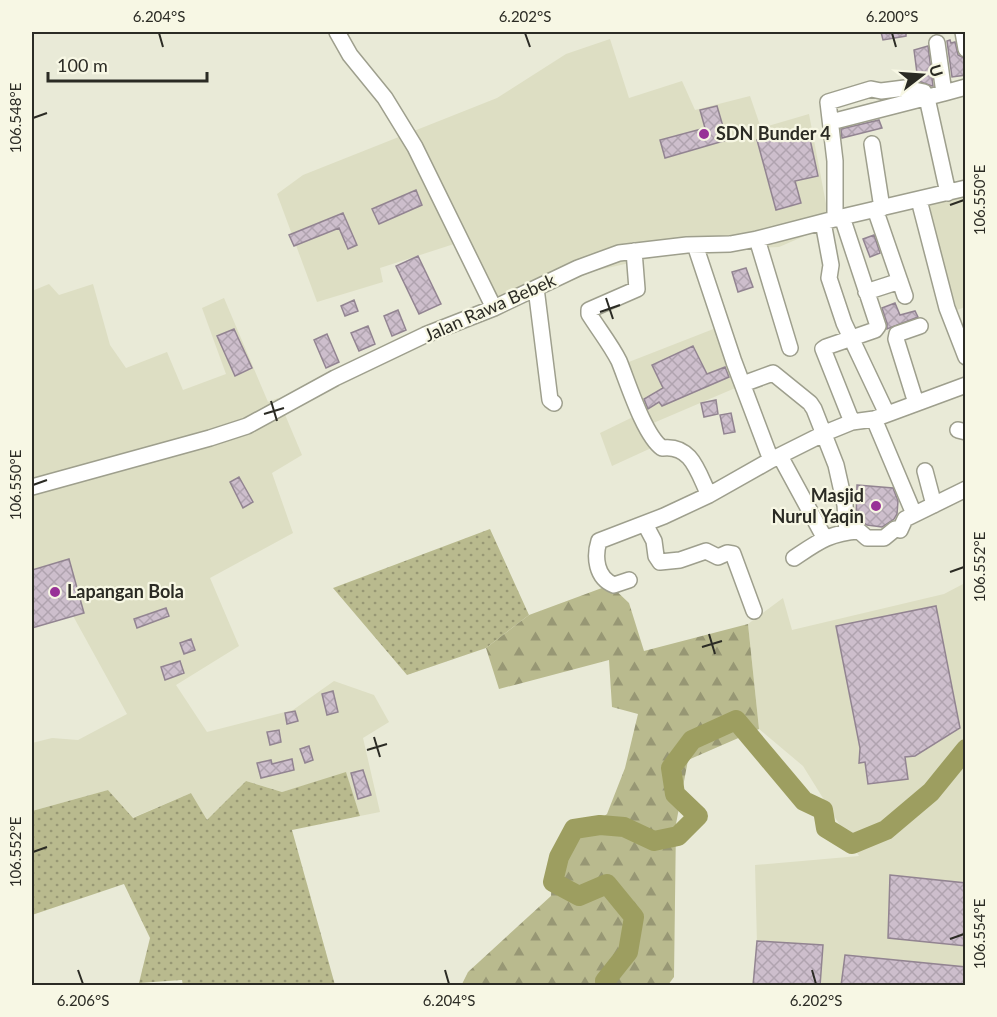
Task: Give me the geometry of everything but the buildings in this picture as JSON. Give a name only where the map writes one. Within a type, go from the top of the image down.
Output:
[{"type":"street","points":[[337,32],[350,55],[385,98],[415,147],[494,308]]},
{"type":"street","points":[[963,32],[966,49]]},
{"type":"street","points":[[937,43],[944,93]]},
{"type":"street","points":[[831,122],[966,87]]},
{"type":"street","points":[[914,514],[829,278],[835,161],[829,101],[870,88],[881,91],[899,88],[921,90],[927,98],[948,193]]},
{"type":"street","points":[[872,144],[879,209],[905,296]]},
{"type":"street","name":"Jalan Rawa Bebek","points":[[32,487],[247,426],[335,378],[425,335],[494,308],[511,298],[606,257],[634,251],[730,244],[757,239],[966,188]]},
{"type":"street","points":[[919,200],[946,308],[966,357]]},
{"type":"street","points":[[833,219],[866,292],[878,326],[875,330],[823,350],[852,422]]},
{"type":"street","points":[[757,239],[790,348]]},
{"type":"street","points":[[695,245],[743,384],[776,458],[824,537]]},
{"type":"street","points":[[634,251],[637,289],[590,310],[589,314],[616,356],[642,418],[655,442],[662,448],[680,448],[695,466],[709,495]]},
{"type":"street","points":[[866,292],[900,281]]},
{"type":"street","points":[[536,288],[550,400],[554,403]]},
{"type":"street","points":[[916,403],[896,339],[897,334],[920,326]]},
{"type":"street","points":[[743,384],[773,373],[810,403],[832,453],[842,490],[847,532]]},
{"type":"street","points":[[628,580],[614,585],[601,576],[597,561],[597,543],[709,495],[825,433],[852,422],[880,417],[966,385]]},
{"type":"street","points":[[926,471],[934,505]]},
{"type":"street","points":[[794,558],[824,537],[859,531],[867,538],[881,539],[895,529],[900,530],[905,519],[966,489]]},
{"type":"street","points":[[645,524],[654,541],[656,556],[660,562],[680,560],[706,551],[717,557],[727,553],[733,554],[754,612]]},
{"type":"shaded area","points":[[610,39],[629,98],[682,81],[695,110],[750,96],[761,128],[809,114],[830,225],[779,247],[683,251],[594,271],[489,317],[454,244],[380,268],[383,282],[317,302],[277,194],[303,175],[497,98],[566,54]]},
{"type":"shaded area","points":[[965,182],[965,307],[957,310],[922,193]]},
{"type":"shaded area","points":[[49,284],[59,295],[93,284],[110,345],[126,368],[167,352],[183,390],[226,374],[202,308],[224,298],[268,402],[278,398],[302,455],[272,473],[293,533],[210,578],[239,646],[176,685],[207,732],[293,710],[334,681],[374,695],[389,722],[363,738],[380,812],[360,816],[346,773],[282,792],[246,781],[207,821],[191,793],[132,818],[108,790],[32,811],[32,743],[52,738],[78,740],[127,714],[72,614],[47,616],[32,584],[32,291]]},
{"type":"shaded area","points":[[716,328],[740,386],[651,424],[660,444],[612,466],[600,433],[635,416],[616,367]]},
{"type":"shaded area","points":[[965,583],[965,985],[752,985],[757,944],[755,865],[859,856],[803,766],[759,729],[748,624],[783,598],[792,630],[944,594]]},
{"type":"green space","points":[[490,529],[529,615],[486,648],[407,675],[333,588]]},
{"type":"green space","points":[[610,585],[629,603],[644,651],[748,624],[759,729],[688,760],[676,824],[674,977],[668,985],[461,986],[468,972],[551,896],[553,855],[607,814],[625,768],[638,714],[612,707],[609,660],[499,689],[486,648],[529,615]]},
{"type":"green space","points":[[346,772],[360,816],[292,830],[335,985],[183,986],[182,980],[139,983],[150,938],[124,884],[32,915],[32,811],[108,790],[133,818],[191,793],[207,820],[246,781],[282,792]]},
{"type":"waterway","points":[[606,986],[605,981],[628,952],[634,917],[607,884],[579,896],[553,882],[559,857],[574,829],[600,825],[624,827],[654,841],[678,836],[698,816],[675,794],[671,768],[692,740],[736,720],[804,801],[823,810],[826,828],[852,844],[886,830],[931,792],[966,749]]},
{"type":"place","name":"SDN Bunder 4","points":[[704,134]]},
{"type":"place","name":"Masjid Nurul Yaqin","points":[[876,506]]},
{"type":"place","name":"Lapangan Bola","points":[[55,592]]}]
